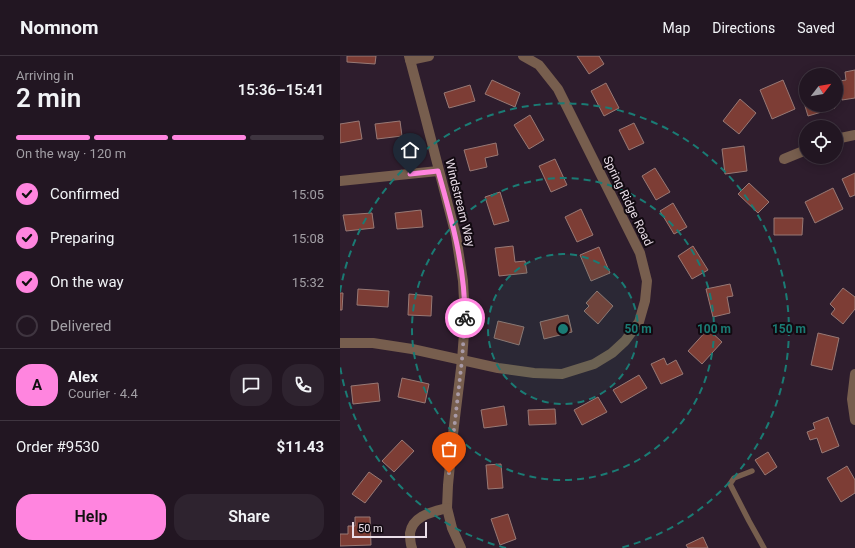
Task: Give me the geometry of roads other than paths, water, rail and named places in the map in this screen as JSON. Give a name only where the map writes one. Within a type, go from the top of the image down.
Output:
[{"type":"street","points":[[410,58],[429,56]]},
{"type":"street","name":"Spring Ridge Road","points":[[340,343],[374,343],[412,349],[498,368],[534,373],[562,374],[594,364],[612,353],[625,341],[639,322],[646,301],[647,281],[640,253],[558,89],[539,65],[523,56]]},
{"type":"street","name":"Windstream Way","points":[[410,58],[456,236],[463,281],[465,320],[447,508],[452,528],[461,548]]},
{"type":"street","points":[[843,138],[855,135]]},
{"type":"street","points":[[784,159],[799,153]]},
{"type":"street","points":[[340,181],[438,171]]},
{"type":"street","points":[[855,374],[852,399],[855,420]]},
{"type":"street","points":[[412,548],[410,544],[411,526],[426,514],[447,508]]},
{"type":"lane","points":[[752,471],[734,478],[730,484],[764,548]]}]
